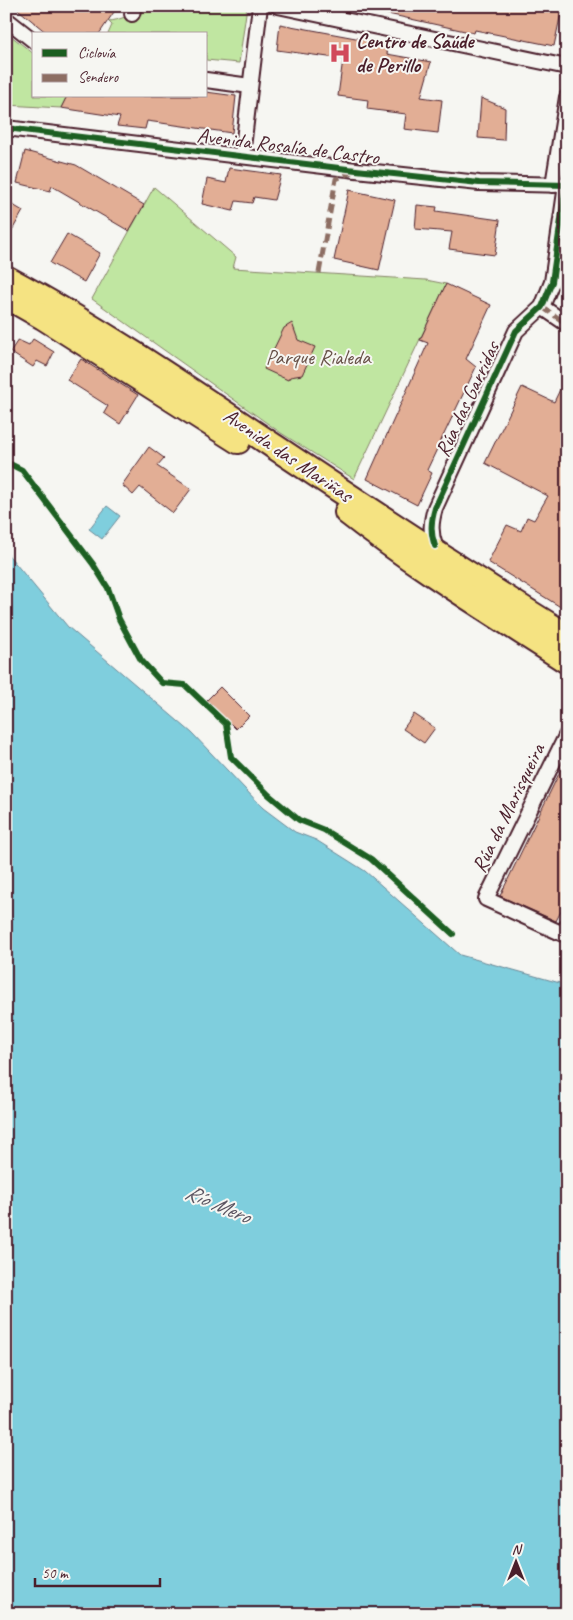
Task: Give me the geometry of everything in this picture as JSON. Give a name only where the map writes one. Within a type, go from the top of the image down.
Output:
[{"type":"highway","name":"Avenida das Mariñas","points":[[6,278],[60,307],[145,360],[369,509],[567,636]]},
{"type":"highway","name":"Avenida das Mariñas","points":[[6,296],[43,317],[420,559],[567,650]]},
{"type":"highway","points":[[340,506],[376,535],[417,564],[567,661]]},
{"type":"highway","points":[[369,509],[435,546],[567,626]]},
{"type":"street","points":[[242,156],[260,6]]},
{"type":"street","points":[[278,6],[567,67]]},
{"type":"street","points":[[6,19],[32,39]]},
{"type":"street","points":[[208,80],[250,86]]},
{"type":"street","name":"Rúa das Garridas","points":[[435,546],[431,536],[431,528],[435,508],[516,331],[542,307],[552,282],[562,185],[567,96]]},
{"type":"street","name":"Avenida Rosalía de Castro","points":[[6,128],[479,183],[562,185]]},
{"type":"street","points":[[542,307],[567,324]]},
{"type":"street","name":"Rúa da Marisqueira","points":[[567,734],[486,899],[563,934],[567,926]]},
{"type":"green space","points":[[141,6],[247,6],[239,63],[208,60],[208,32],[109,32],[112,25],[108,21],[135,15],[139,16]]},
{"type":"green space","points":[[6,32],[32,52],[32,98],[66,98],[61,108],[6,105]]},
{"type":"green space","name":"Parque Rialeda","points":[[154,187],[236,257],[233,268],[426,280],[446,284],[354,479],[281,433],[92,299]]},
{"type":"water","points":[[107,506],[120,516],[102,539],[89,529]]},
{"type":"water","name":"Río Mero","points":[[6,552],[68,627],[192,733],[263,808],[295,832],[316,840],[365,871],[460,955],[567,985],[567,1614],[6,1614]]},
{"type":"building","points":[[14,6],[118,6],[100,32],[46,32]]},
{"type":"building","points":[[380,6],[553,6],[562,8],[554,46],[475,30],[474,33],[379,12]]},
{"type":"building","points":[[280,24],[388,44],[387,54],[431,62],[421,97],[442,100],[438,133],[404,129],[406,114],[367,109],[368,100],[338,96],[343,59],[277,50]]},
{"type":"building","points":[[208,92],[236,96],[232,133],[147,121],[145,129],[117,126],[120,117],[61,108],[66,98],[208,98]]},
{"type":"building","points":[[481,98],[505,108],[504,140],[478,138]]},
{"type":"building","points":[[25,151],[76,165],[144,205],[129,231],[52,186],[50,191],[17,183]]},
{"type":"building","points":[[229,168],[281,175],[274,200],[254,197],[252,203],[236,201],[233,211],[202,204],[207,179],[226,183]]},
{"type":"building","points":[[349,190],[395,200],[379,270],[334,260]]},
{"type":"building","points":[[6,201],[23,211],[6,241]]},
{"type":"building","points":[[417,205],[437,207],[436,211],[500,220],[495,255],[449,249],[452,232],[415,229]]},
{"type":"building","points":[[67,234],[100,253],[84,282],[50,263]]},
{"type":"building","points":[[446,284],[491,305],[466,359],[476,367],[427,470],[432,473],[417,505],[367,479],[428,343],[420,340]]},
{"type":"building","points":[[292,323],[298,340],[315,347],[302,375],[290,377],[288,380],[264,369],[284,328]]},
{"type":"building","points":[[33,339],[54,352],[47,366],[37,361],[33,367],[10,352],[18,340],[29,345]]},
{"type":"building","points":[[81,359],[138,395],[120,424],[104,413],[108,406],[67,380]]},
{"type":"building","points":[[567,375],[567,611],[488,562],[507,525],[521,531],[527,517],[534,520],[548,496],[485,463],[522,387],[554,402]]},
{"type":"building","points":[[149,447],[164,458],[157,466],[191,489],[173,513],[140,487],[133,495],[122,485]]},
{"type":"building","points":[[220,687],[249,716],[236,729],[207,700]]},
{"type":"building","points":[[414,714],[435,728],[424,743],[403,729]]},
{"type":"building","points":[[567,757],[567,900],[556,921],[500,896]]},
{"type":"marked path","points":[[319,273],[336,179],[354,171]]},
{"type":"marked path","points":[[542,307],[567,324]]},
{"type":"cycle path","points":[[6,128],[479,183],[567,185]]},
{"type":"cycle path","points":[[435,546],[432,536],[435,508],[516,331],[542,307],[552,282],[566,185]]},
{"type":"cycle path","points":[[6,462],[22,470],[93,564],[108,588],[119,619],[141,660],[162,683],[185,685],[226,724],[231,757],[269,795],[299,820],[324,830],[371,859],[453,934]]},
{"type":"place","name":"Centro de Saúde de Perillo","points":[[340,53]]}]
